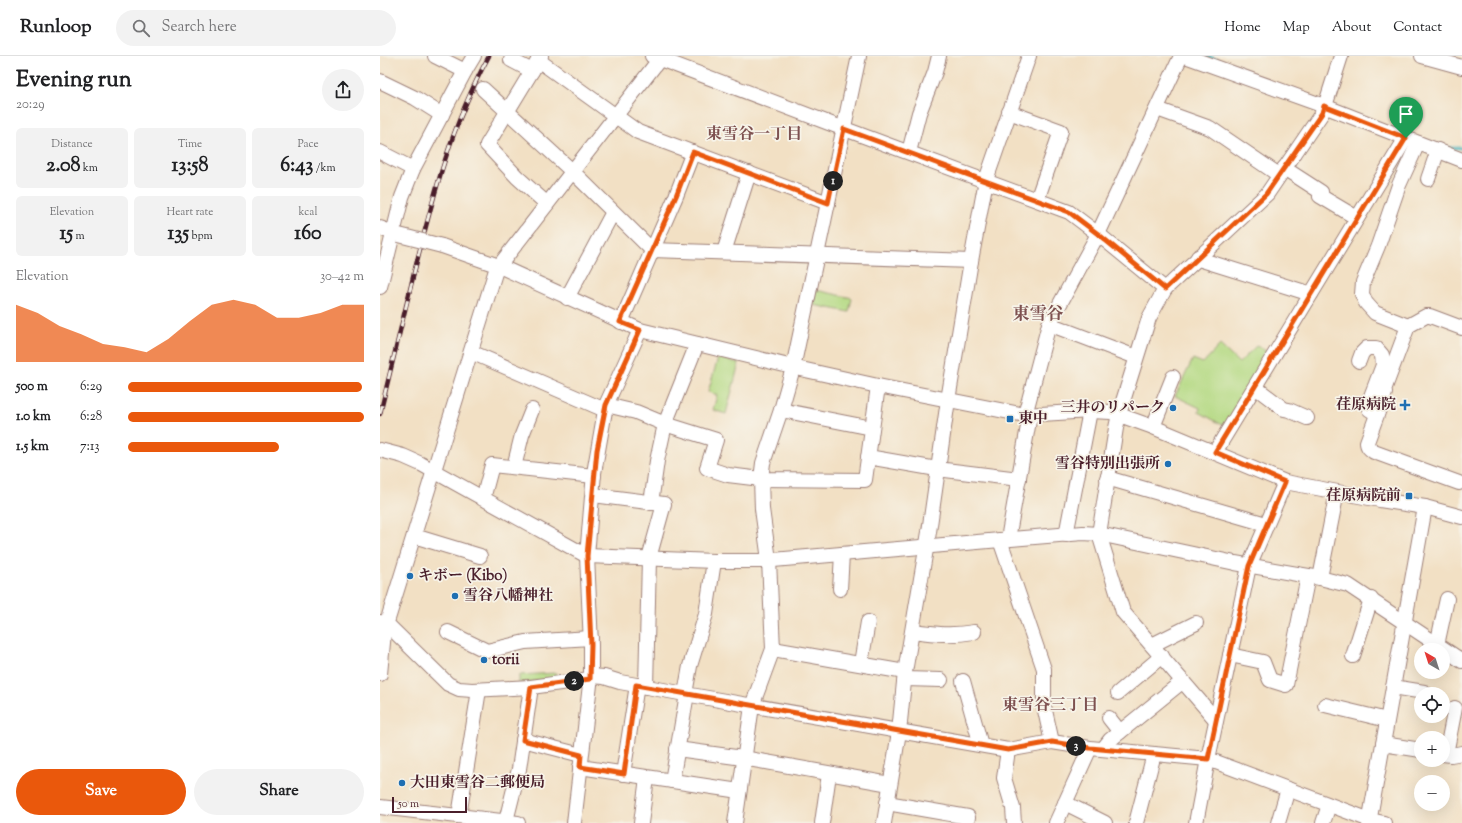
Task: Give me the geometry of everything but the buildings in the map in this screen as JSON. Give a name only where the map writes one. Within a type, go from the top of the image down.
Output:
[{"type":"street","points":[[435,56],[465,71]]},
{"type":"street","points":[[380,287],[396,234],[402,197],[413,169],[474,56]]},
{"type":"street","points":[[513,56],[511,60],[537,63],[638,132],[828,203]]},
{"type":"street","points":[[735,823],[743,758],[752,706],[773,649],[770,560],[762,509],[761,479],[763,463],[781,410],[793,368],[818,256],[859,56]]},
{"type":"street","points":[[909,152],[919,113],[935,72],[939,56]]},
{"type":"street","points":[[884,823],[899,732],[905,675],[948,400],[986,180],[1028,56]]},
{"type":"street","points":[[1052,742],[1044,706],[1044,669],[1004,540],[1020,479],[1028,415],[1049,324],[1098,234],[1182,56]]},
{"type":"street","points":[[1185,56],[1325,104],[1462,160]]},
{"type":"street","points":[[1216,720],[1123,612],[1098,534],[1119,414],[1149,318],[1165,289],[1266,194],[1322,113],[1341,56]]},
{"type":"street","points":[[380,674],[384,632],[383,624],[414,536],[495,273],[615,116],[657,57],[844,129],[986,180],[1069,212],[1165,289]]},
{"type":"street","points":[[1430,57],[1462,67]]},
{"type":"street","points":[[537,63],[487,145],[547,204]]},
{"type":"street","points":[[380,81],[415,98],[442,115]]},
{"type":"street","points":[[483,90],[508,111],[572,171],[652,250],[971,261]]},
{"type":"street","points":[[1157,109],[1210,128],[1282,172],[1321,192],[1320,196],[1357,218]]},
{"type":"street","points":[[1009,112],[1061,131],[1037,200]]},
{"type":"street","points":[[1215,452],[1357,218],[1412,140]]},
{"type":"street","points":[[1408,326],[1375,313],[1366,302],[1362,294],[1364,282],[1400,185],[1412,140]]},
{"type":"street","points":[[1428,179],[1438,150]]},
{"type":"street","points":[[380,152],[413,169]]},
{"type":"street","points":[[620,322],[676,196],[693,152]]},
{"type":"street","points":[[724,252],[749,173]]},
{"type":"street","points":[[568,298],[613,212]]},
{"type":"street","points":[[380,228],[396,234],[442,246],[499,266],[640,330],[793,368],[1028,415],[1090,411],[1111,412],[1154,427],[1285,482],[1425,507],[1462,518]]},
{"type":"street","points":[[1198,257],[1202,260],[1311,294]]},
{"type":"street","points":[[1459,483],[1370,449],[1367,446],[1367,442],[1385,393],[1384,390],[1408,326],[1426,316],[1430,316],[1462,328]]},
{"type":"street","points":[[1049,324],[1136,358]]},
{"type":"street","points":[[574,823],[591,677],[591,638],[587,556],[594,476],[606,408],[640,330]]},
{"type":"street","points":[[651,503],[657,461],[665,424],[697,344]]},
{"type":"street","points":[[1359,361],[1362,353],[1367,348],[1376,348],[1382,355],[1383,365],[1368,404],[1369,409],[1377,414]]},
{"type":"street","points":[[471,352],[606,408],[636,412],[665,424],[716,440],[707,468],[728,475],[761,479],[865,480],[878,386]]},
{"type":"street","points":[[1154,427],[1173,377]]},
{"type":"street","points":[[1255,387],[1284,409],[1307,418]]},
{"type":"street","points":[[514,467],[522,435],[532,410]]},
{"type":"street","points":[[781,410],[872,428]]},
{"type":"street","points":[[1066,535],[1090,411]]},
{"type":"street","points":[[387,451],[403,456],[433,471],[587,556],[714,561],[770,560],[1066,535],[1098,534],[1348,585],[1435,643]]},
{"type":"street","points":[[868,457],[937,470],[1020,479]]},
{"type":"street","points":[[483,499],[492,465],[594,476]]},
{"type":"street","points":[[1107,478],[1266,524]]},
{"type":"street","points":[[1196,823],[1216,720],[1249,566],[1285,482]]},
{"type":"street","points":[[1230,654],[1263,662],[1270,680],[1286,685],[1337,492]]},
{"type":"street","points":[[593,494],[664,504],[649,558],[641,686],[624,774]]},
{"type":"street","points":[[1369,822],[1425,507]]},
{"type":"street","points":[[414,536],[480,556]]},
{"type":"street","points":[[840,589],[842,554]]},
{"type":"street","points":[[672,782],[690,666],[706,614],[714,561]]},
{"type":"street","points":[[1353,656],[1371,599]]},
{"type":"street","points":[[1438,643],[1447,599]]},
{"type":"street","points":[[862,663],[868,622]]},
{"type":"street","points":[[1152,645],[1196,623]]},
{"type":"street","points":[[383,624],[391,628],[448,684],[459,689],[479,690],[531,687],[591,677],[604,677],[641,686],[1008,750],[1052,742],[1096,749],[1208,759],[1329,805],[1369,822],[1384,823]]},
{"type":"street","points":[[913,630],[940,635],[956,635],[974,632]]},
{"type":"street","points":[[448,632],[487,651],[525,642],[591,638]]},
{"type":"street","points":[[773,649],[862,663],[905,675],[941,680]]},
{"type":"street","points":[[1450,652],[1462,660]]},
{"type":"street","points":[[1118,693],[1162,656]]},
{"type":"street","points":[[963,681],[981,745]]},
{"type":"street","points":[[1056,823],[1065,803],[1096,749],[1110,740],[1182,681]]},
{"type":"street","points":[[380,807],[428,818],[458,816],[507,822],[519,769],[531,687]]},
{"type":"street","points":[[1393,687],[1414,690]]},
{"type":"street","points":[[458,816],[479,690]]},
{"type":"street","points":[[1325,704],[1388,720]]},
{"type":"street","points":[[1449,731],[1454,708]]},
{"type":"street","points":[[1109,718],[1120,732]]},
{"type":"street","points":[[523,740],[581,761],[624,774],[739,791]]},
{"type":"street","points":[[1383,744],[1414,749]]},
{"type":"street","points":[[677,749],[743,758],[890,784]]},
{"type":"street","points":[[1008,750],[1004,778],[1014,808],[1014,823]]},
{"type":"street","points":[[1450,755],[1462,753]]},
{"type":"street","points":[[1136,823],[1154,754]]},
{"type":"street","points":[[822,823],[829,774]]},
{"type":"street","points":[[641,823],[648,778]]},
{"type":"street","points":[[1278,823],[1288,789]]},
{"type":"street","points":[[1065,803],[1105,823]]},
{"type":"street","points":[[887,804],[968,817],[966,823]]},
{"type":"street","points":[[1323,823],[1329,805]]},
{"type":"green space","points":[[816,290],[852,298],[849,312],[813,305]]},
{"type":"green space","points":[[1220,345],[1239,363],[1257,345],[1270,354],[1226,427],[1199,412],[1200,408],[1175,396],[1193,359],[1203,363]]},
{"type":"green space","points":[[718,358],[739,363],[726,414],[713,410],[717,395],[708,392]]},
{"type":"green space","points":[[556,673],[556,679],[519,683],[519,675]]},
{"type":"waterway","points":[[1206,56],[1218,60]]},
{"type":"waterway","points":[[1449,148],[1462,148]]},
{"type":"railway","points":[[380,414],[428,217],[444,162],[464,108],[489,56]]},
{"type":"place","name":"荏原病院","points":[[1405,405]]},
{"type":"place","name":"三井のリパーク","points":[[1173,408]]},
{"type":"place","name":"東中","points":[[1010,419]]},
{"type":"place","name":"雪谷特別出張所","points":[[1168,464]]},
{"type":"place","name":"荏原病院前","points":[[1409,496]]},
{"type":"place","name":"キボー (Kibo)","points":[[410,576]]},
{"type":"place","name":"雪谷八幡神社","points":[[455,596]]},
{"type":"place","name":"torii","points":[[484,660]]},
{"type":"place","name":"大田東雪谷二郵便局","points":[[402,783]]},
{"type":"district","name":"東雪谷一丁目","points":[[754,135]]},
{"type":"district","name":"東雪谷","points":[[1038,315]]},
{"type":"district","name":"東雪谷三丁目","points":[[1050,706]]},
{"type":"route","points":[[1324,106],[1406,138],[1215,452],[1285,482],[1249,566],[1208,759],[1090,748],[1052,742],[1008,750],[636,685],[624,774],[580,767],[581,755],[523,740],[531,687],[590,679],[591,645],[587,556],[597,450],[606,405],[640,330],[620,322],[676,196],[693,152],[828,203],[844,129],[986,180],[1069,212],[1165,289],[1266,194],[1322,113],[1324,106]]}]
